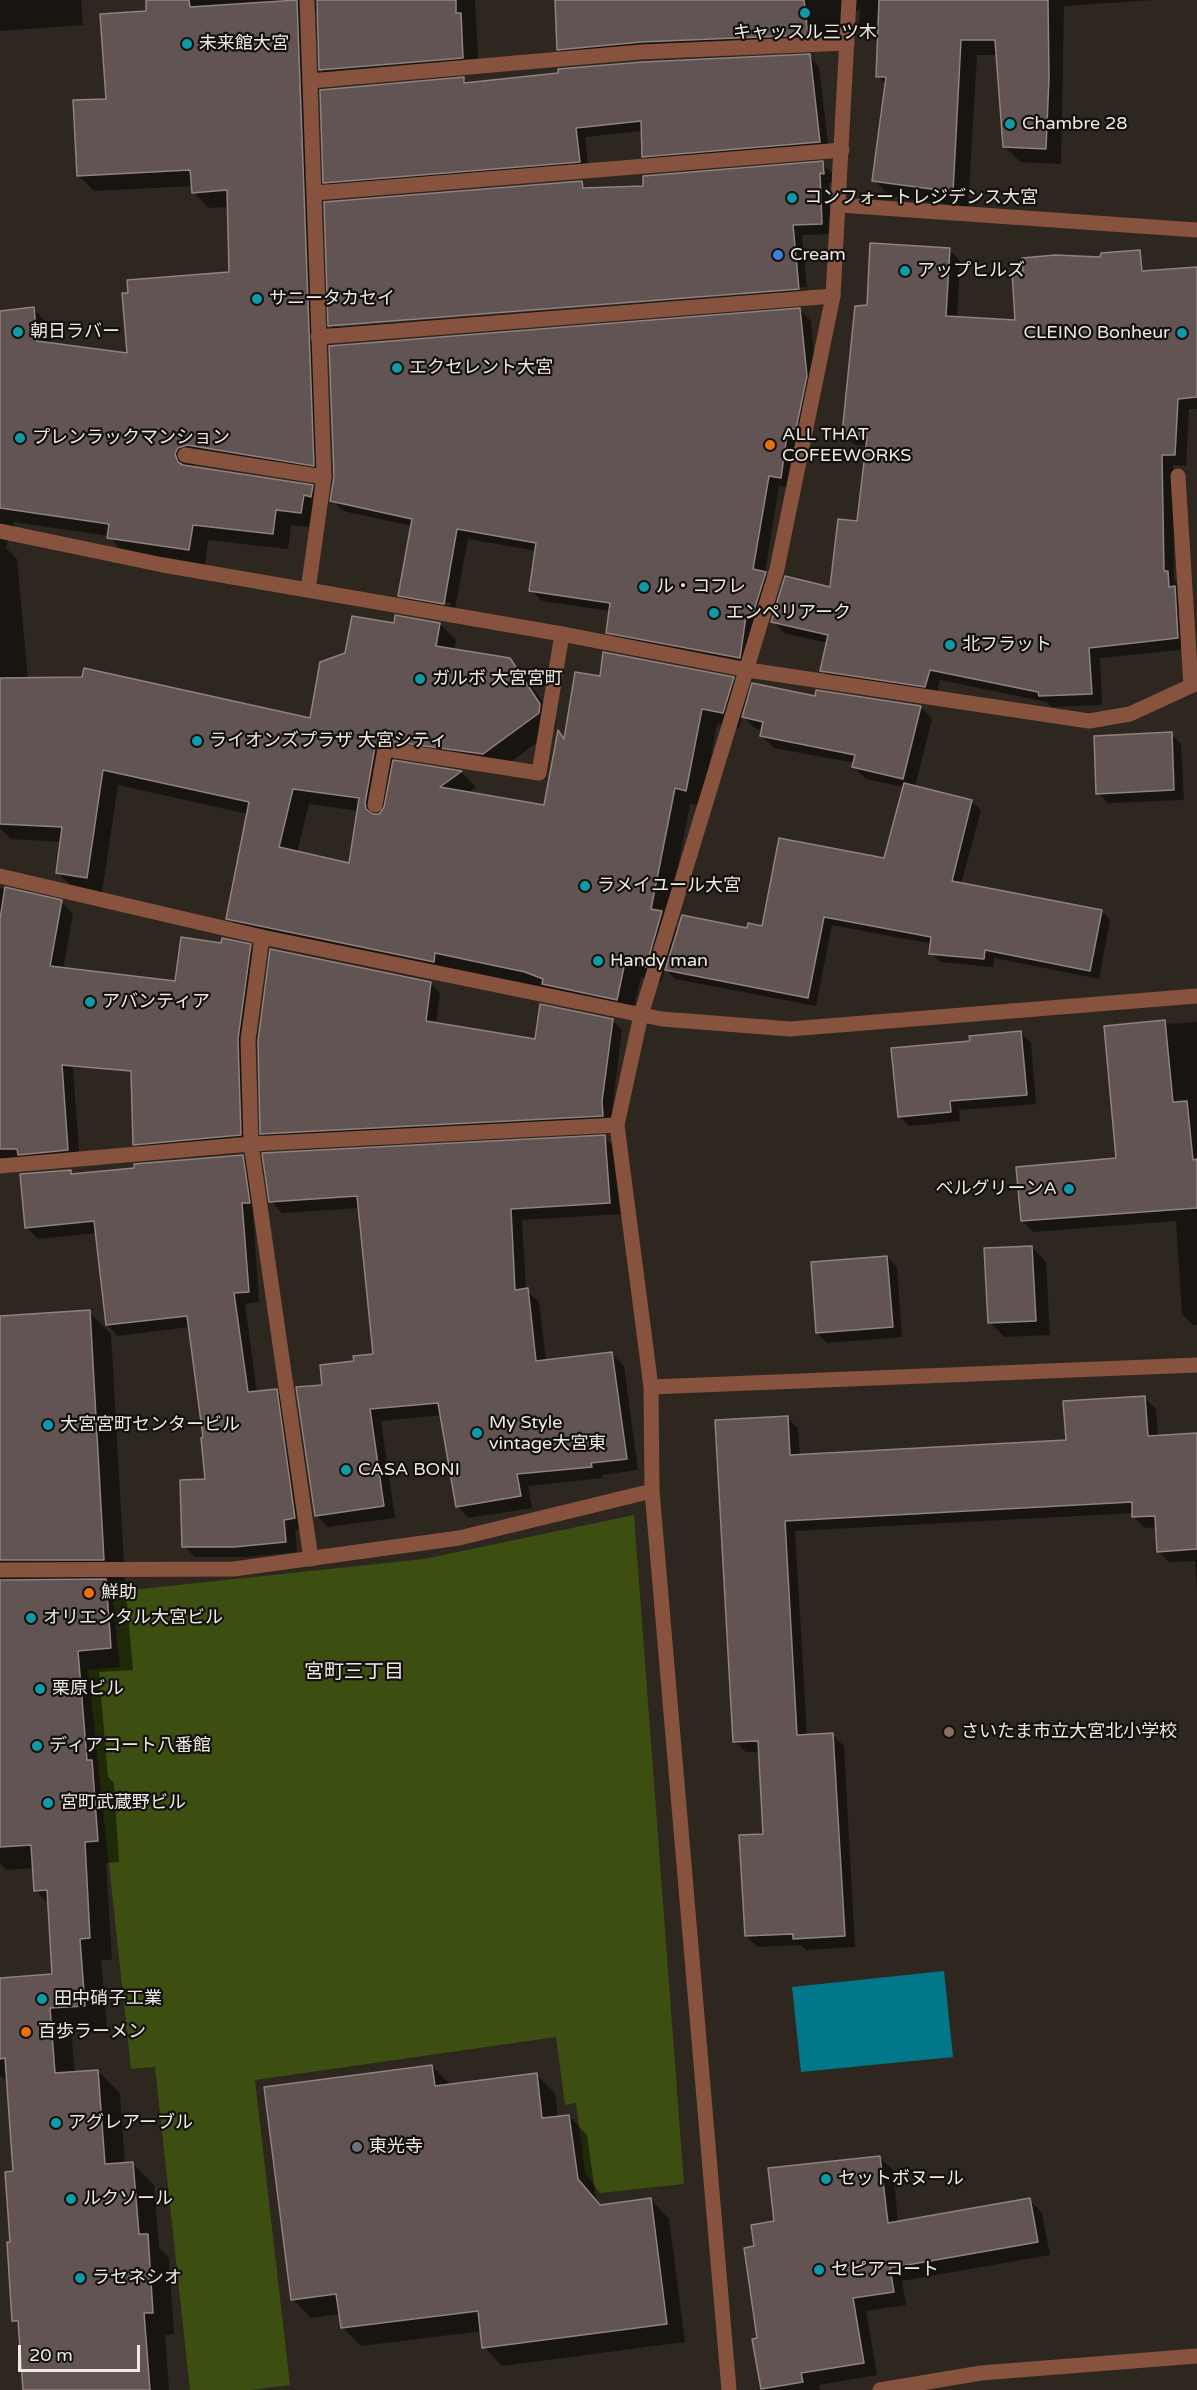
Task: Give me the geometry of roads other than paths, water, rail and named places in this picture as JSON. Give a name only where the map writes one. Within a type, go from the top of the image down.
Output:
[{"type":"street","points":[[307,0],[324,477],[308,590]]},
{"type":"street","points":[[729,2390],[652,1491],[651,1387],[617,1125],[641,1015],[777,569],[833,296],[849,0]]},
{"type":"street","points":[[310,81],[641,52],[847,43]]},
{"type":"street","points":[[315,193],[842,150]]},
{"type":"street","points":[[839,205],[1197,231]]},
{"type":"street","points":[[318,337],[833,296]]},
{"type":"street","points":[[185,455],[324,477]]},
{"type":"street","points":[[0,531],[163,565],[562,634],[748,670],[1089,721],[1130,714],[1194,685],[1178,476]]},
{"type":"street","points":[[375,806],[385,749],[539,773],[562,634]]},
{"type":"street","points":[[0,876],[262,938],[662,1020],[790,1029],[1197,996]]},
{"type":"street","points":[[262,938],[248,1040],[251,1144],[311,1559]]},
{"type":"street","points":[[0,1166],[251,1144],[617,1125]]},
{"type":"street","points":[[651,1387],[1197,1365]]},
{"type":"street","points":[[0,1570],[234,1569],[459,1538],[652,1491]]},
{"type":"street","points":[[880,2390],[981,2373],[1197,2356]]},
{"type":"water","points":[[944,1971],[953,2057],[801,2072],[792,1987]]},
{"type":"place","name":"キャッスル三ツ木","points":[[805,13]]},
{"type":"place","name":"未来館大宮","points":[[187,44]]},
{"type":"place","name":"Chambre 28","points":[[1010,124]]},
{"type":"place","name":"コンフォートレジデンス大宮","points":[[792,198]]},
{"type":"place","name":"Cream","points":[[778,255]]},
{"type":"place","name":"アップヒルズ","points":[[905,271]]},
{"type":"place","name":"サニータカセイ","points":[[257,299]]},
{"type":"place","name":"朝日ラバー","points":[[18,332]]},
{"type":"place","name":"CLEINO Bonheur","points":[[1182,333]]},
{"type":"place","name":"エクセレント大宮","points":[[397,368]]},
{"type":"place","name":"プレンラックマンション","points":[[20,438]]},
{"type":"place","name":"ALL THAT COFEEWORKS","points":[[770,445]]},
{"type":"place","name":"ル・コフレ","points":[[644,587]]},
{"type":"place","name":"エンペリアーク","points":[[714,613]]},
{"type":"place","name":"北フラット","points":[[950,645]]},
{"type":"place","name":"ガルボ 大宮宮町","points":[[420,679]]},
{"type":"place","name":"ライオンズプラザ 大宮シティ","points":[[197,741]]},
{"type":"place","name":"ラメイユール大宮","points":[[585,886]]},
{"type":"place","name":"Handy man","points":[[598,961]]},
{"type":"place","name":"アバンティア","points":[[90,1002]]},
{"type":"place","name":"ベルグリーンA","points":[[1069,1189]]},
{"type":"place","name":"大宮宮町センタービル","points":[[48,1425]]},
{"type":"place","name":"My Style vintage大宮東","points":[[477,1433]]},
{"type":"place","name":"CASA BONI","points":[[346,1470]]},
{"type":"place","name":"鮮助","points":[[89,1593]]},
{"type":"place","name":"オリエンタル大宮ビル","points":[[31,1618]]},
{"type":"place","name":"栗原ビル","points":[[40,1689]]},
{"type":"place","name":"さいたま市立大宮北小学校","points":[[949,1732]]},
{"type":"place","name":"ディアコート八番館","points":[[37,1746]]},
{"type":"place","name":"宮町武蔵野ビル","points":[[48,1803]]},
{"type":"place","name":"田中硝子工業","points":[[42,1999]]},
{"type":"place","name":"百歩ラーメン","points":[[26,2032]]},
{"type":"place","name":"アグレアーブル","points":[[56,2123]]},
{"type":"place","name":"東光寺","points":[[357,2147]]},
{"type":"place","name":"セットボヌール","points":[[826,2179]]},
{"type":"place","name":"ルクソール","points":[[71,2199]]},
{"type":"place","name":"セピアコート","points":[[819,2270]]},
{"type":"place","name":"ラセネシオ","points":[[80,2278]]},
{"type":"district","name":"宮町三丁目","points":[[354,1673]]}]
